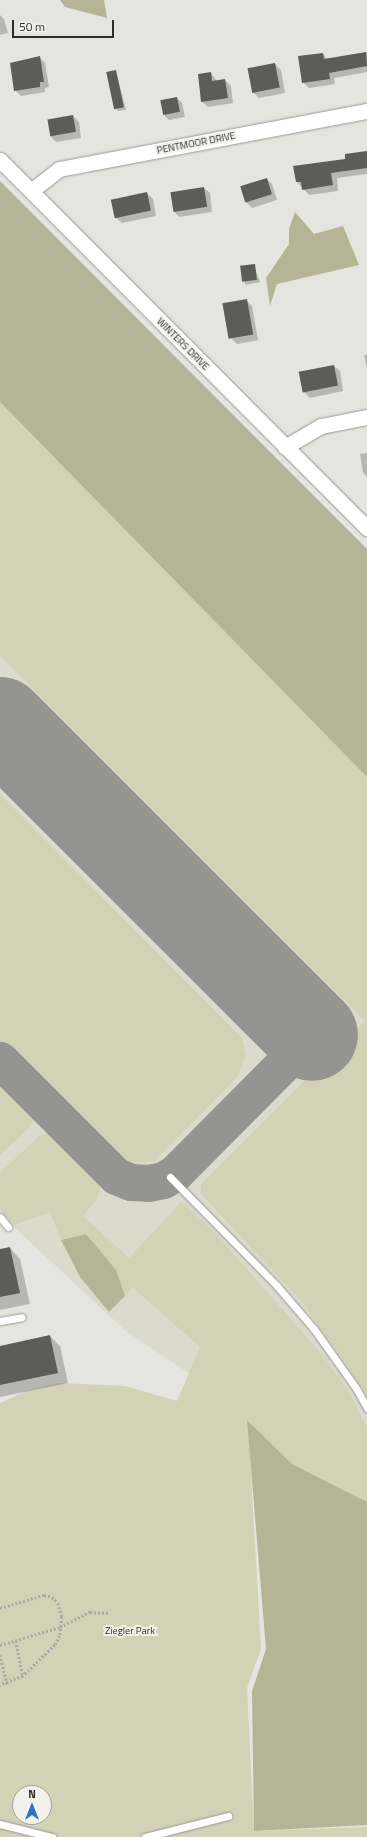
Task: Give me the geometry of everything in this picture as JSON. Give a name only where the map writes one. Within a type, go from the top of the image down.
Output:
[{"type":"street","name":"PENTMOOR DRIVE","points":[[31,191],[59,169],[367,111]]},
{"type":"street","name":"WINTERS DRIVE","points":[[0,160],[367,528]]},
{"type":"street","points":[[285,447],[321,426],[367,417]]},
{"type":"lane","points":[[170,1177],[276,1286],[314,1329],[356,1388],[367,1408]]},
{"type":"lane","points":[[0,1217],[8,1227]]},
{"type":"lane","points":[[0,1321],[22,1317]]},
{"type":"lane","points":[[145,1837],[228,1816]]},
{"type":"lane","points":[[0,1824],[52,1837]]},
{"type":"path","points":[[0,1608],[29,1598],[44,1595],[52,1597],[58,1603],[62,1617],[60,1636],[55,1645],[23,1676],[7,1684],[0,1685]]},
{"type":"path","points":[[0,1645],[61,1626],[90,1612],[108,1613]]},
{"type":"path","points":[[16,1641],[23,1676]]},
{"type":"path","points":[[0,1655],[7,1684]]},
{"type":"shaded area","points":[[0,426],[367,796],[367,1492],[127,1332],[0,1214]]},
{"type":"green space","points":[[60,0],[104,0],[107,18],[65,7]]},
{"type":"green space","points":[[0,181],[367,549],[367,777],[0,402]]},
{"type":"green space","points":[[295,212],[314,234],[343,226],[359,265],[277,284],[270,306],[266,278],[289,244],[289,229]]},
{"type":"green space","points":[[0,402],[367,777],[367,1394],[303,1303],[201,1194],[201,1184],[365,1021],[0,656]]},
{"type":"green space","points":[[0,794],[242,1038],[246,1056],[237,1077],[154,1161],[135,1163],[113,1155],[0,1042]]},
{"type":"green space","points":[[0,1085],[11,1088],[28,1107],[33,1119],[29,1128],[0,1155]]},
{"type":"green space","name":"Ziegler Park","points":[[46,1133],[59,1136],[98,1176],[100,1188],[97,1199],[83,1216],[129,1258],[180,1203],[185,1204],[219,1237],[323,1356],[348,1390],[367,1428],[367,1502],[292,1464],[248,1421],[261,1649],[247,1688],[254,1831],[367,1827],[367,1837],[0,1837],[0,1403],[27,1391],[59,1383],[125,1386],[177,1401],[200,1347],[133,1288],[125,1296],[120,1284],[86,1234],[61,1240],[50,1212],[14,1225],[0,1209],[0,1173],[39,1136]]},
{"type":"green space","points":[[86,1234],[116,1270],[125,1296],[109,1312],[80,1277],[61,1240]]},
{"type":"green space","points":[[247,1420],[292,1464],[367,1502],[367,1825],[254,1831],[252,1691],[266,1649]]},
{"type":"building","points":[[366,52],[367,66],[329,73],[330,79],[302,83],[298,56],[323,53],[324,59]]},
{"type":"building","points":[[40,56],[44,82],[40,82],[40,87],[14,91],[10,63]]},
{"type":"building","points":[[275,63],[280,88],[252,93],[248,68]]},
{"type":"building","points":[[116,70],[124,107],[114,109],[106,72]]},
{"type":"building","points":[[211,72],[212,81],[225,79],[228,98],[201,102],[198,74]]},
{"type":"building","points":[[177,97],[180,112],[163,115],[160,100]]},
{"type":"building","points":[[73,115],[76,132],[50,136],[47,120]]},
{"type":"building","points":[[367,151],[367,168],[331,173],[333,185],[302,190],[301,182],[296,182],[293,166],[345,159],[345,154]]},
{"type":"building","points":[[267,178],[272,194],[245,202],[240,186]]},
{"type":"building","points":[[204,187],[207,207],[174,212],[170,192]]},
{"type":"building","points":[[147,192],[151,211],[115,218],[111,200]]},
{"type":"building","points":[[255,264],[257,280],[242,282],[240,266]]},
{"type":"building","points":[[247,299],[253,334],[229,339],[222,303]]},
{"type":"building","points":[[334,365],[338,386],[303,392],[299,372]]},
{"type":"building","points":[[10,1247],[20,1293],[0,1297],[0,1249]]},
{"type":"building","points":[[50,1335],[58,1373],[0,1385],[0,1346]]},
{"type":"taxiway","points":[[0,1060],[116,1176],[131,1182],[148,1183],[163,1180],[175,1173],[312,1035]]},
{"type":"runway","points":[[0,723],[312,1035]]}]
